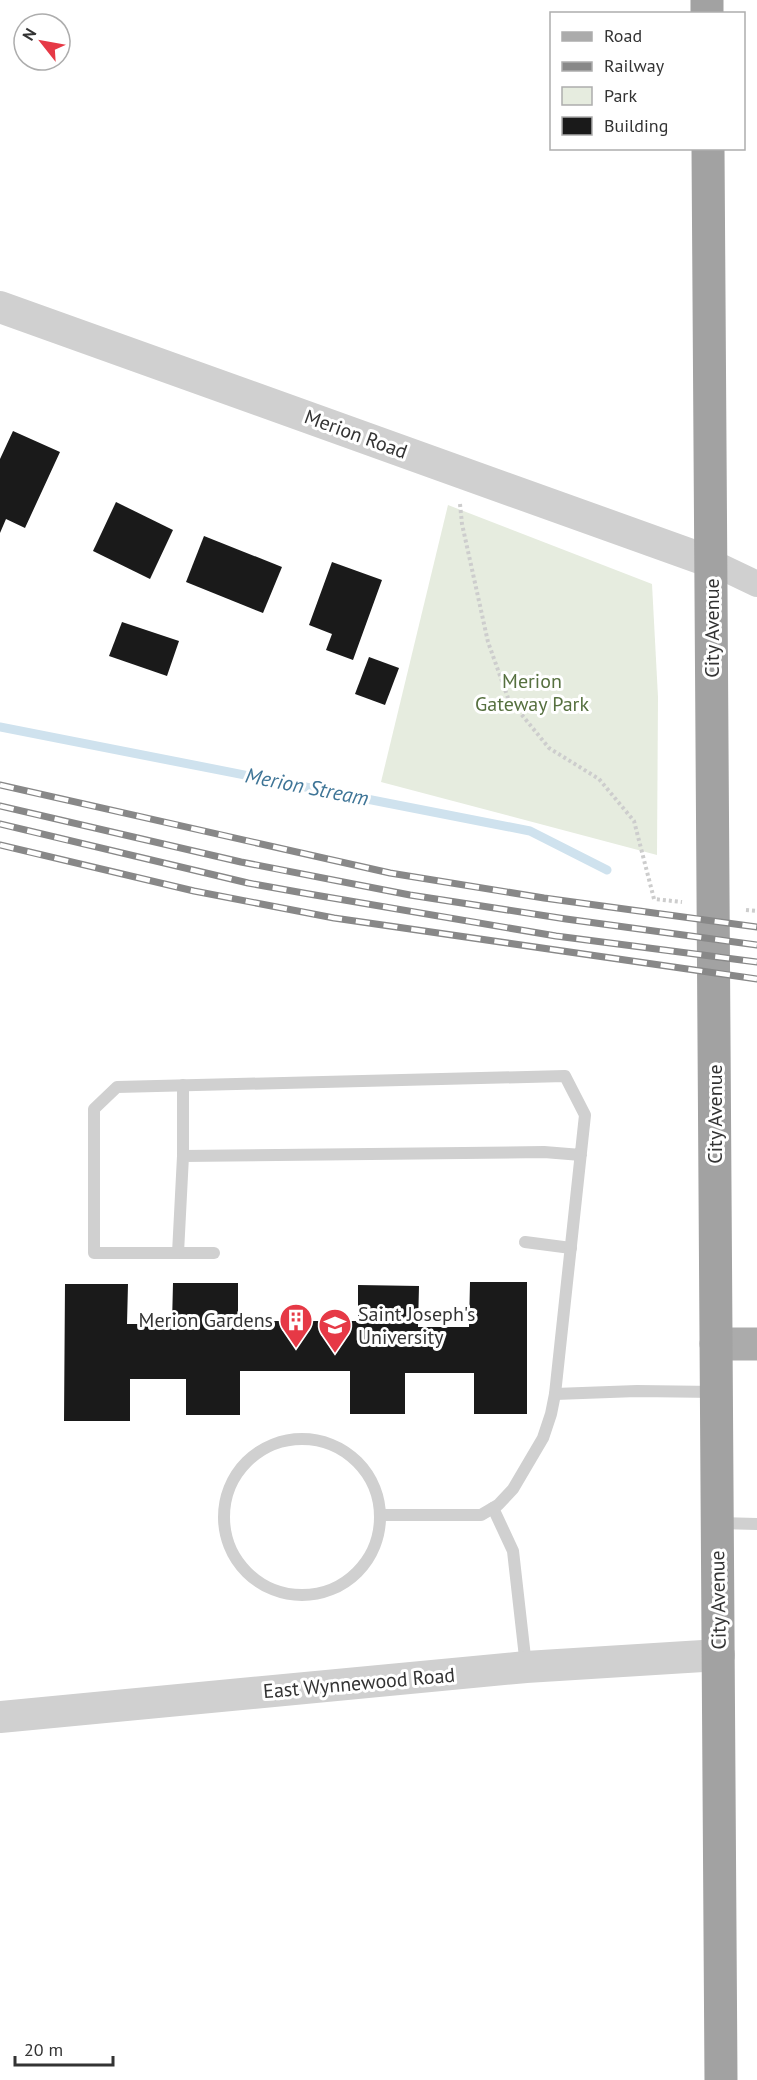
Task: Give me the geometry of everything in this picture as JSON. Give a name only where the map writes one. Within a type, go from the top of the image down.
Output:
[{"type":"highway","name":"City Avenue","points":[[708,150],[721,2080]]},
{"type":"main road","points":[[716,1344],[757,1344]]},
{"type":"street","name":"Merion Road","points":[[0,307],[711,562]]},
{"type":"street","points":[[711,562],[757,585]]},
{"type":"street","name":"East Wynnewood Road","points":[[0,1717],[526,1667],[719,1655]]},
{"type":"lane","points":[[214,1253],[94,1253],[94,1109],[117,1087],[565,1076],[585,1115],[555,1394],[543,1438],[513,1489],[493,1508],[481,1515],[380,1515]]},
{"type":"lane","points":[[178,1253],[183,1156],[183,1085]]},
{"type":"lane","points":[[183,1156],[544,1152],[581,1155]]},
{"type":"lane","points":[[525,1242],[571,1248]]},
{"type":"lane","points":[[555,1394],[637,1391],[717,1392]]},
{"type":"lane","points":[[313,1438],[328,1442],[352,1455],[371,1476],[380,1503],[380,1515],[381,1529],[366,1564],[346,1583],[321,1594],[292,1596],[266,1588],[244,1571],[229,1548],[223,1523],[226,1496],[244,1463],[266,1447],[285,1440],[313,1438]]},
{"type":"lane","points":[[493,1508],[513,1551],[526,1667]]},
{"type":"lane","points":[[718,1523],[757,1524]]},
{"type":"path","points":[[457,471],[462,524],[488,642],[508,698],[549,748],[599,779],[634,821],[654,894]]},
{"type":"green space","name":"Merion Gateway Park","points":[[448,505],[652,584],[658,697],[657,855],[381,782]]},
{"type":"building","points":[[13,431],[60,452],[25,528],[6,519],[0,533],[0,459]]},
{"type":"building","points":[[116,502],[173,530],[150,579],[93,551]]},
{"type":"building","points":[[204,536],[282,567],[263,613],[186,582]]},
{"type":"building","points":[[332,562],[382,580],[353,660],[326,650],[332,634],[309,625]]},
{"type":"building","points":[[122,622],[179,641],[167,676],[109,656]]},
{"type":"building","points":[[369,657],[399,668],[385,705],[355,694]]},
{"type":"building","name":"Merion Gardens","points":[[470,1282],[527,1282],[527,1414],[474,1414],[474,1373],[405,1373],[405,1414],[350,1414],[350,1371],[240,1371],[240,1415],[186,1415],[186,1379],[130,1379],[130,1421],[64,1421],[65,1284],[128,1284],[127,1324],[172,1324],[173,1283],[238,1283],[238,1321],[358,1321],[358,1285],[419,1286],[418,1327],[469,1327]]},
{"type":"waterway","name":"Merion Stream","points":[[0,727],[530,831],[607,870]]},
{"type":"railway","points":[[0,785],[390,873],[544,898],[757,927]]},
{"type":"railway","points":[[0,806],[241,862],[410,895],[757,945]]},
{"type":"railway","points":[[0,824],[248,883],[556,936],[757,962]]},
{"type":"railway","points":[[0,845],[194,891],[334,918],[757,979]]},
{"type":"place","name":"Merion Gardens","points":[[296,1349]]},
{"type":"place","name":"Saint Joseph's University","points":[[335,1354]]}]
